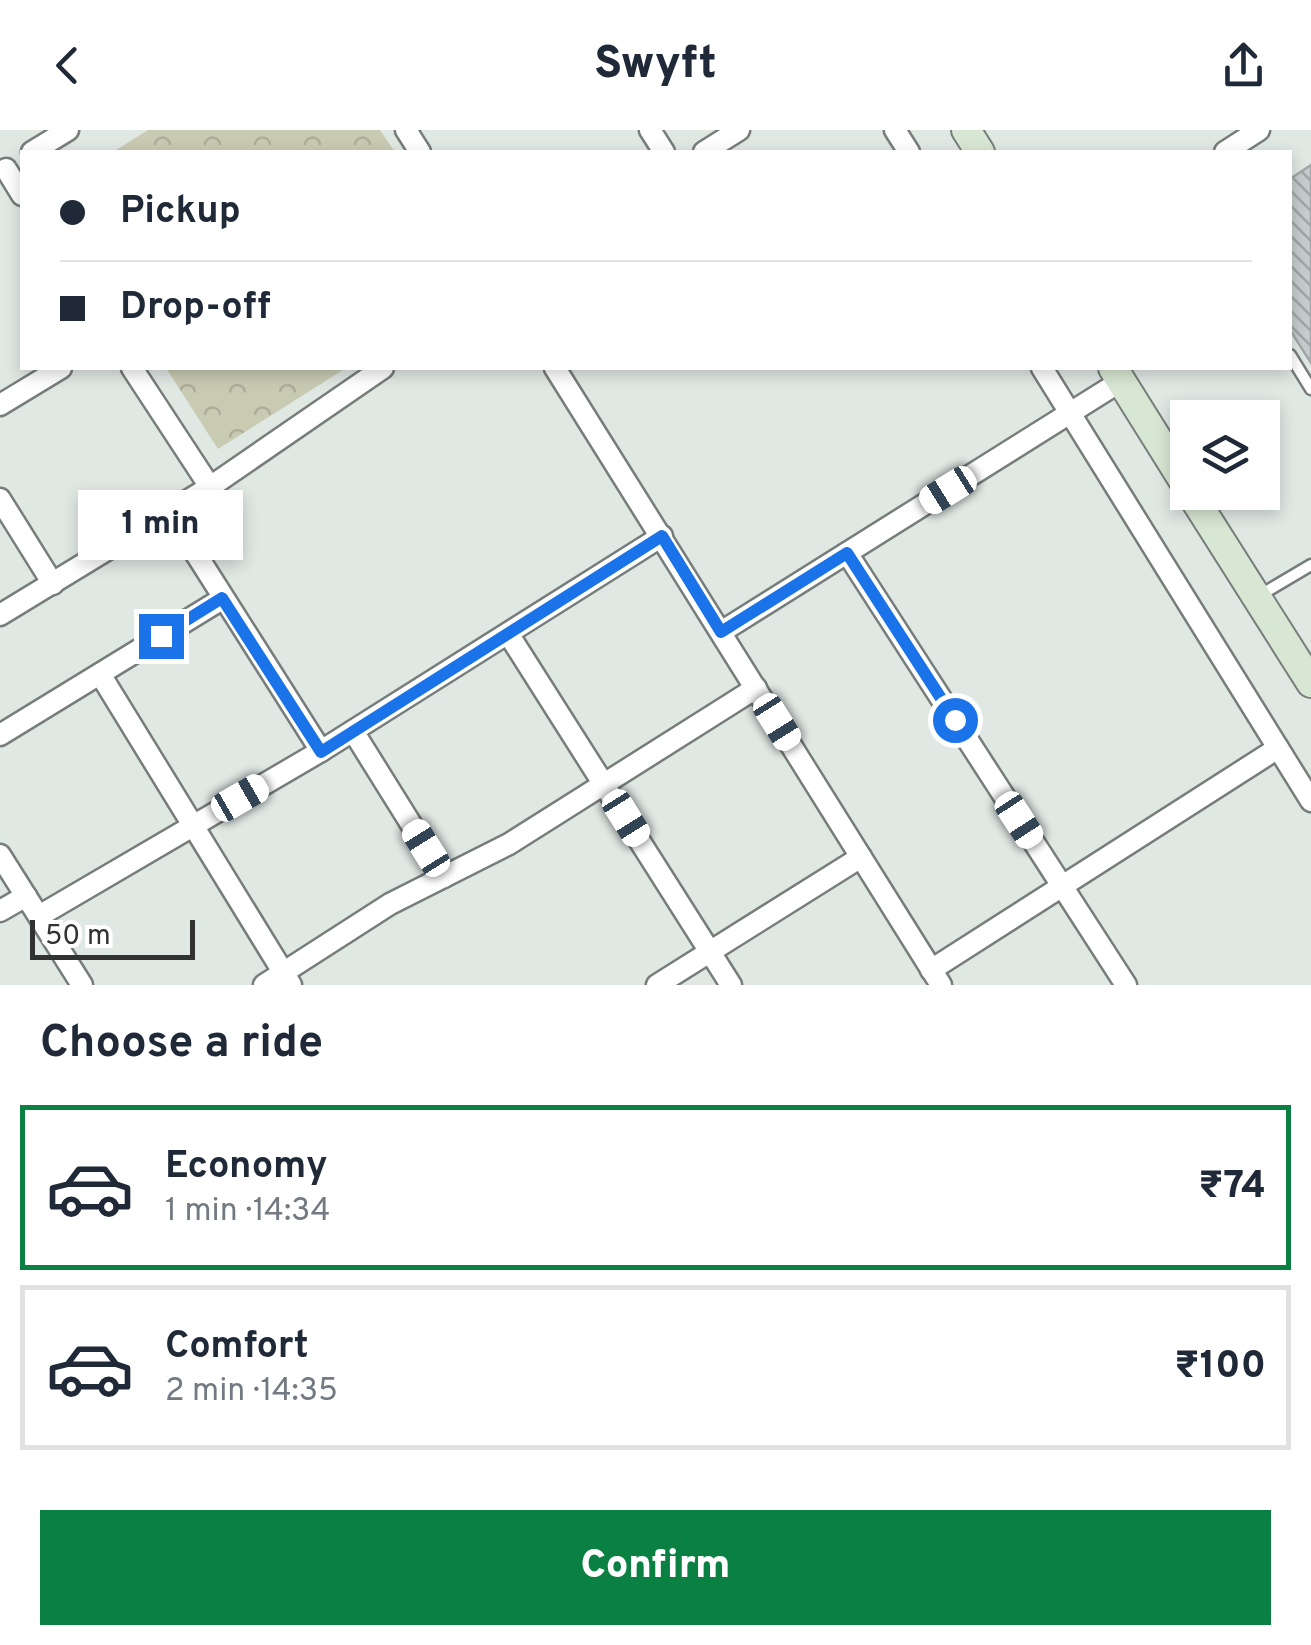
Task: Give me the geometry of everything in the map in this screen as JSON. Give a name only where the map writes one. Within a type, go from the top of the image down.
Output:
[{"type":"street","points":[[35,150],[68,130]]},
{"type":"street","points":[[707,150],[739,130]]},
{"type":"street","points":[[1228,150],[1259,130]]},
{"type":"street","points":[[9,167],[20,191]]},
{"type":"street","points":[[0,405],[59,370]]},
{"type":"street","points":[[133,370],[210,488]]},
{"type":"street","points":[[0,615],[210,488],[380,370]]},
{"type":"street","points":[[556,370],[936,978],[1062,886],[1278,748]]},
{"type":"street","points":[[1043,370],[1311,801]]},
{"type":"street","points":[[721,632],[1070,413],[1117,374],[1170,459]]},
{"type":"street","points":[[0,499],[52,584]]},
{"type":"street","points":[[1201,510],[1311,683]]},
{"type":"street","points":[[170,512],[321,752]]},
{"type":"street","points":[[39,916],[321,752],[662,536]]},
{"type":"street","points":[[847,553],[1126,985]]},
{"type":"street","points":[[0,736],[222,598]]},
{"type":"street","points":[[509,635],[731,985]]},
{"type":"street","points":[[100,674],[287,979]]},
{"type":"street","points":[[264,985],[287,979],[390,904],[509,844],[756,688]]},
{"type":"street","points":[[354,731],[444,877]]},
{"type":"street","points":[[0,855],[82,985]]},
{"type":"street","points":[[657,985],[861,857]]},
{"type":"street","points":[[0,911],[26,896]]},
{"type":"lane","points":[[1292,359],[1311,389]]},
{"type":"lane","points":[[1256,598],[1311,565]]},
{"type":"green space","points":[[148,130],[380,130],[394,150],[116,150]]},
{"type":"green space","points":[[167,370],[343,370],[218,449]]},
{"type":"building","points":[[1311,165],[1311,363],[1292,333],[1292,178]]},
{"type":"route","points":[[161,636],[222,598],[321,752],[662,536],[721,632],[847,553],[955,720]]}]
